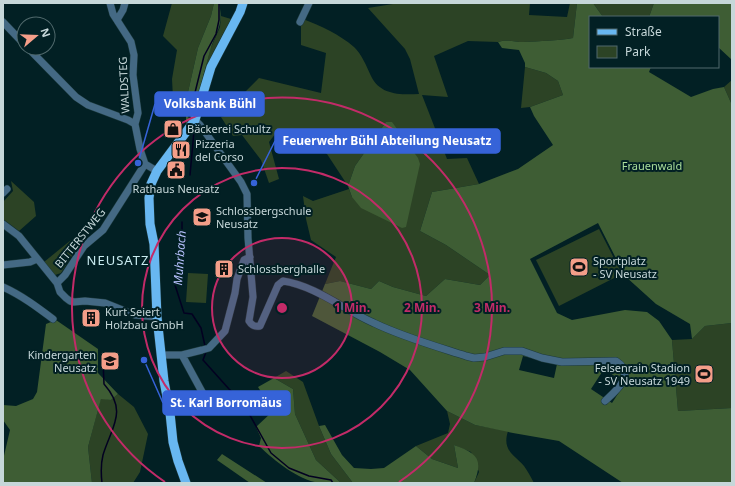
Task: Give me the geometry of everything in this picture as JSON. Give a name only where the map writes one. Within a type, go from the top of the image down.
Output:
[{"type":"main road","points":[[186,483],[178,461],[164,381],[157,317],[154,244],[148,201],[151,184],[157,171],[195,120],[211,67],[244,3]]},
{"type":"street","name":"WALDSTEG","points":[[110,3],[113,14],[131,42],[134,55],[133,74],[138,113],[135,124],[140,149],[145,164]]},
{"type":"street","points":[[117,20],[124,10],[125,3]]},
{"type":"street","points":[[300,22],[309,3]]},
{"type":"street","points":[[3,22],[16,36]]},
{"type":"street","points":[[36,56],[76,97],[88,106],[128,120],[135,124]]},
{"type":"street","points":[[195,120],[241,182],[247,194],[248,238],[253,298],[249,321],[255,327],[260,326],[262,323],[278,285],[283,281],[296,283],[375,324],[474,358],[504,352],[522,351],[542,358],[562,362],[616,361],[623,366],[626,372],[625,378],[605,401]]},
{"type":"street","points":[[145,164],[157,171]]},
{"type":"street","name":"BITTERSTWEG","points":[[56,283],[65,275],[84,246],[103,230],[145,164]]},
{"type":"street","points":[[3,224],[19,236],[56,283],[60,292],[70,301],[105,303],[135,315],[157,317]]},
{"type":"street","points":[[162,355],[182,355],[205,349],[225,331],[237,279],[244,260],[250,257]]},
{"type":"street","points":[[3,265],[30,262],[37,259]]},
{"type":"street","points":[[3,287],[15,293],[53,319]]},
{"type":"street","points":[[182,355],[207,401],[218,410]]},
{"type":"green space","points":[[172,3],[214,3],[211,16],[198,48],[186,101],[173,98],[172,79],[177,50],[163,36]]},
{"type":"green space","points":[[214,3],[219,3],[221,18],[219,28],[212,44],[192,115],[186,124],[186,101],[198,48],[211,16]]},
{"type":"green space","points":[[399,3],[530,3],[529,15],[567,17],[570,3],[577,3],[573,38],[523,42],[468,41],[434,56],[448,97],[422,95],[447,159],[467,158],[479,184],[432,192],[420,231],[446,245],[490,275],[480,285],[445,279],[426,296],[393,287],[379,281],[371,289],[340,281],[325,284],[336,257],[311,240],[306,219],[303,196],[313,201],[349,189],[352,197],[386,122],[355,166],[348,186],[327,154],[289,131],[276,133],[269,142],[279,179],[269,183],[261,160],[242,135],[233,136],[221,117],[243,111],[243,94],[259,78],[321,93],[326,53],[301,45],[301,22],[303,19],[330,31],[354,47],[362,57],[371,76],[380,87],[398,94],[419,94],[410,59],[405,49],[368,8]]},
{"type":"green space","name":"Frauenwald","points":[[577,3],[593,3],[602,16],[589,16],[589,68],[651,68],[649,72],[691,97],[713,89],[724,87],[732,105],[732,323],[705,326],[692,339],[690,324],[656,304],[625,276],[598,223],[530,259],[557,313],[572,320],[625,310],[647,312],[659,321],[672,340],[678,411],[732,408],[732,483],[623,483],[559,441],[475,425],[447,411],[410,370],[380,352],[312,316],[325,284],[340,281],[371,289],[379,281],[393,287],[426,296],[445,279],[480,285],[490,275],[446,245],[420,231],[432,192],[479,184],[518,169],[553,145],[534,116],[530,107],[563,95],[558,81],[546,73],[525,67],[525,63],[519,50],[502,48],[498,42],[561,40],[573,38]],"holes":[[[523,356],[557,364],[554,378],[519,370]],[[604,369],[625,383],[612,403],[591,389]]]},
{"type":"green space","points":[[593,3],[654,3],[649,16],[602,16]]},
{"type":"green space","points":[[654,3],[732,3],[732,60],[719,48],[719,16],[649,16]]},
{"type":"green space","points":[[221,16],[231,19],[204,74],[210,50],[220,27]]},
{"type":"green space","points":[[525,67],[546,73],[558,81],[563,95],[530,107],[521,108]]},
{"type":"green space","points":[[732,80],[732,105],[724,87]]},
{"type":"green space","points":[[386,122],[392,122],[418,158],[420,164],[406,227],[402,228],[361,208],[352,197],[348,186],[355,166]]},
{"type":"green space","points":[[11,181],[34,202],[36,216],[19,231],[3,219],[3,202],[13,191]]},
{"type":"green space","name":"Sportplatz - SV Neusatz","points":[[599,229],[622,274],[559,306],[536,260]]},
{"type":"green space","points":[[71,240],[79,250],[75,255],[73,254],[61,273],[55,275],[44,262]]},
{"type":"green space","points":[[188,273],[208,274],[206,303],[186,302]]},
{"type":"green space","points":[[56,320],[98,349],[98,373],[118,394],[111,400],[101,399],[88,447],[92,483],[3,483],[3,460],[10,430],[3,420],[3,405],[16,406],[33,399],[37,392],[46,324]]},
{"type":"green space","name":"Felsenrain Stadion - SV Neusatz 1949","points":[[732,323],[732,408],[678,411],[672,340],[692,339],[705,326]]},
{"type":"green space","points":[[286,371],[303,382],[331,454],[353,483],[341,483],[316,460],[295,414],[293,389],[274,378]]},
{"type":"green space","points":[[274,378],[293,389],[295,414],[316,460],[341,483],[319,483],[303,478],[272,458],[259,446],[261,438],[256,427],[273,411],[258,387]]},
{"type":"green space","points":[[118,394],[134,407],[148,434],[140,472],[133,483],[92,483],[88,447],[101,398],[111,400]]},
{"type":"green space","points":[[447,411],[475,425],[508,431],[506,443],[510,451],[524,466],[534,483],[474,483],[479,472],[471,452],[454,445],[458,468],[432,459],[416,446],[448,433],[450,424]]},
{"type":"green space","points":[[325,425],[342,455],[354,468],[384,468],[416,446],[432,459],[458,468],[454,445],[473,454],[478,462],[477,475],[474,483],[353,483],[331,454],[319,426]]},
{"type":"green space","points":[[222,454],[267,483],[250,483],[217,460]]},
{"type":"waterway","name":"Muhrbach","points":[[189,117],[204,56],[216,34],[219,20],[219,3]]},
{"type":"waterway","name":"Muhrbach","points":[[190,175],[194,131]]},
{"type":"waterway","name":"Muhrbach","points":[[182,222],[182,259],[175,285],[184,313],[192,314],[201,328],[205,346]]},
{"type":"waterway","name":"Muhrbach","points":[[206,352],[203,360],[242,401],[271,453],[289,468],[309,476],[331,480],[333,483]]},
{"type":"waterway","points":[[102,483],[102,458],[114,427],[117,411],[115,402],[104,384],[103,360]]},
{"type":"place","name":"Bäckerei Schultz","points":[[173,129]]},
{"type":"place","name":"Pizzeria del Corso","points":[[181,150]]},
{"type":"place","name":"Volksbank Bühl","points":[[138,163]]},
{"type":"place","name":"Rathaus Neusatz","points":[[176,170]]},
{"type":"place","name":"Feuerwehr Bühl Abteilung Neusatz","points":[[254,183]]},
{"type":"place","name":"Schlossbergschule Neusatz","points":[[202,217]]},
{"type":"place","name":"Sportplatz - SV Neusatz","points":[[579,267]]},
{"type":"place","name":"Schlossberghalle","points":[[224,269]]},
{"type":"place","name":"Kurt Seiert Holzbau GmbH","points":[[91,318]]},
{"type":"place","name":"St. Karl Borromäus","points":[[144,360]]},
{"type":"place","name":"Kindergarten Neusatz","points":[[110,361]]},
{"type":"place","name":"Felsenrain Stadion - SV Neusatz 1949","points":[[704,374]]},
{"type":"district","name":"NEUSATZ","points":[[118,260]]}]
